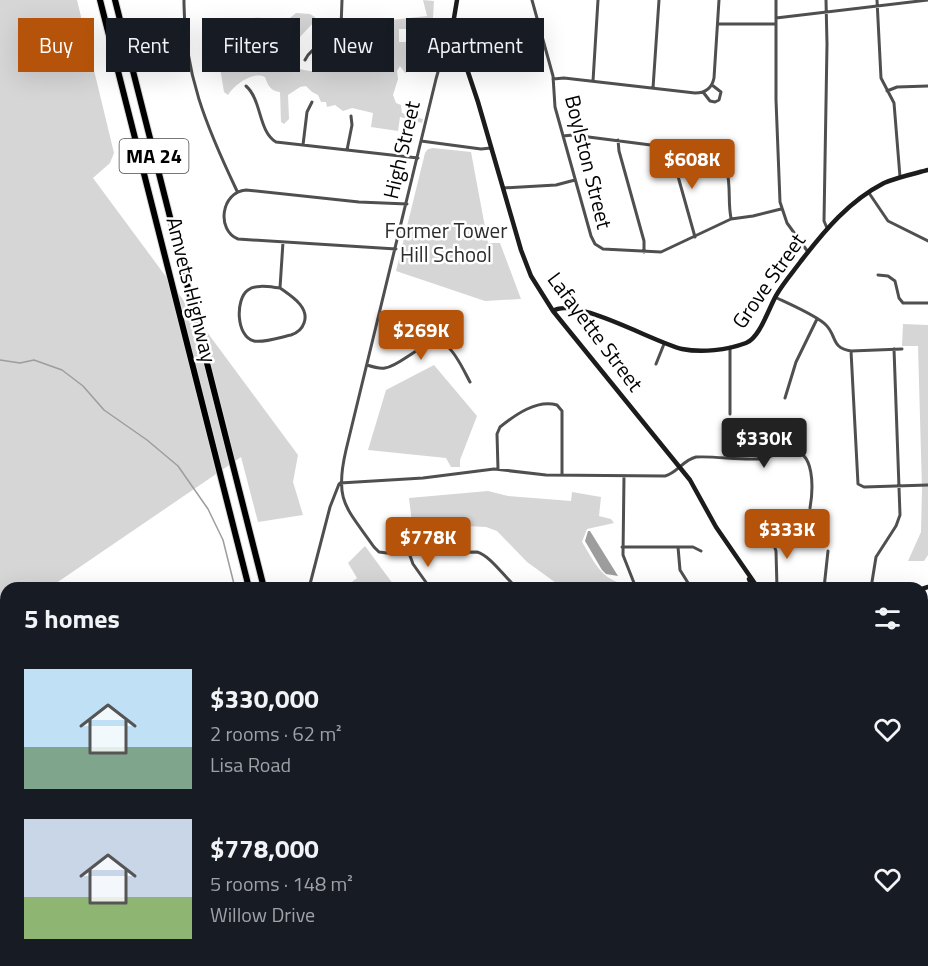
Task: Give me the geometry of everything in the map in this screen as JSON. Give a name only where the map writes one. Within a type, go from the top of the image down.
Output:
[{"type":"highway","name":"Amvets Highway","points":[[100,0],[247,582]]},
{"type":"highway","name":"Amvets Highway","points":[[115,0],[262,582]]},
{"type":"main road","name":"High Street","points":[[455,14],[457,0]]},
{"type":"main road","name":"Lafayette Street","points":[[455,14],[455,18]]},
{"type":"main road","name":"Lafayette Street","points":[[467,72],[526,264],[540,292],[680,467],[753,582]]},
{"type":"main road","name":"Grove Street","points":[[553,311],[564,307],[584,310],[684,349],[730,347],[746,343],[753,339],[775,297],[827,228],[847,209],[882,184],[928,170]]},
{"type":"main road","name":"Lafayette Street","points":[[747,574],[750,582]]},
{"type":"street","points":[[184,0],[190,64],[198,101],[205,122],[237,191]]},
{"type":"street","points":[[305,60],[310,52],[334,36],[341,28],[342,0]]},
{"type":"street","name":"Boylston Street","points":[[532,0],[553,79],[555,104],[563,136],[595,244],[606,249],[664,252],[731,219],[756,216],[781,209]]},
{"type":"street","points":[[593,81],[598,0]]},
{"type":"street","points":[[653,88],[659,0]]},
{"type":"street","points":[[553,79],[564,78],[695,93],[704,92],[712,85],[715,76],[719,0]]},
{"type":"street","points":[[776,0],[776,100],[781,209],[789,227],[808,252]]},
{"type":"street","points":[[826,0],[824,222],[827,228]]},
{"type":"street","points":[[878,0],[881,78],[894,109],[900,177]]},
{"type":"street","points":[[776,18],[826,14],[927,0]]},
{"type":"street","name":"High Street","points":[[454,18],[455,14]]},
{"type":"street","points":[[718,24],[776,24]]},
{"type":"street","name":"High Street","points":[[311,582],[332,502],[340,483],[341,471],[438,72]]},
{"type":"street","points":[[704,92],[710,101],[719,100],[721,92],[712,85]]},
{"type":"street","points":[[246,86],[253,94],[272,139],[278,142],[418,158]]},
{"type":"street","points":[[887,91],[897,87],[928,86]]},
{"type":"street","points":[[303,145],[307,110],[312,102]]},
{"type":"street","points":[[347,150],[352,125],[351,116]]},
{"type":"street","points":[[563,136],[571,135],[708,151],[723,161],[728,173],[731,219]]},
{"type":"street","points":[[618,140],[644,241],[644,252]]},
{"type":"street","points":[[421,141],[481,149],[491,148]]},
{"type":"street","points":[[671,146],[695,237]]},
{"type":"street","points":[[503,188],[556,185],[575,180]]},
{"type":"street","points":[[396,249],[240,240],[227,232],[224,224],[227,204],[237,191],[248,190],[407,204]]},
{"type":"street","points":[[869,193],[888,221],[928,241]]},
{"type":"street","points":[[280,288],[283,242]]},
{"type":"street","points":[[878,275],[888,276],[895,281],[899,298],[903,303],[928,303]]},
{"type":"street","points":[[255,287],[280,288],[303,309],[305,317],[303,326],[292,334],[260,341],[249,339],[240,327],[240,303],[244,293],[255,287]]},
{"type":"street","points":[[775,297],[827,326],[837,345],[851,351],[902,349]]},
{"type":"street","points":[[785,398],[796,362],[817,319]]},
{"type":"street","points":[[367,365],[388,368],[428,344],[437,342],[450,349],[470,382]]},
{"type":"street","points":[[656,364],[664,343]]},
{"type":"street","points":[[730,347],[730,414]]},
{"type":"street","points":[[872,582],[876,557],[899,519],[894,349]]},
{"type":"street","points":[[851,351],[857,482],[864,487],[928,485]]},
{"type":"street","points":[[498,469],[497,434],[500,427],[537,405],[547,403],[557,405],[562,411],[562,475]]},
{"type":"street","points":[[511,582],[487,556],[480,552],[384,553],[375,549],[346,507],[340,483],[423,478],[498,469],[534,474],[667,476],[696,457],[758,459],[796,451],[805,456],[810,466],[812,491],[810,508]]},
{"type":"street","points":[[624,476],[622,547],[625,563],[633,582]]},
{"type":"street","points":[[771,540],[776,552],[777,582]]},
{"type":"street","points":[[622,547],[678,547],[693,548],[701,552]]},
{"type":"street","points":[[678,547],[680,570],[688,582]]},
{"type":"street","points":[[825,582],[828,551]]},
{"type":"street","points":[[409,553],[412,564],[426,582]]},
{"type":"green space","points":[[0,0],[77,0],[81,18],[18,18],[18,72],[94,70],[114,153],[110,163],[93,178],[298,455],[293,482],[303,515],[258,522],[241,457],[58,582],[0,582]]},
{"type":"green space","points":[[423,0],[434,1],[433,18],[409,18],[427,16]]},
{"type":"green space","points":[[296,13],[310,14],[315,17],[312,18],[312,24],[300,37],[300,18],[290,18]]},
{"type":"green space","points":[[406,18],[406,29],[399,29],[399,42],[406,42],[407,72],[405,73],[400,66],[393,95],[396,103],[401,105],[402,113],[423,119],[422,123],[400,117],[398,131],[371,127],[373,113],[352,108],[343,111],[335,105],[327,107],[326,102],[321,102],[318,95],[306,86],[288,95],[289,119],[284,124],[281,122],[280,92],[270,88],[265,77],[249,77],[234,87],[228,95],[224,92],[221,72],[300,72],[300,68],[312,72],[394,72],[394,20]]},
{"type":"green space","name":"Former Tower Hill School","points":[[428,149],[471,152],[488,243],[500,243],[521,299],[485,301],[396,271],[425,153]]},
{"type":"green space","points":[[903,324],[928,325],[928,555],[924,561],[908,561],[921,532],[922,489],[918,346],[902,346]]},
{"type":"green space","points":[[434,365],[477,416],[460,460],[460,467],[451,467],[446,458],[368,450],[386,390]]},
{"type":"green space","points":[[488,491],[508,496],[571,501],[572,492],[601,497],[599,516],[611,519],[614,523],[587,529],[582,542],[602,572],[618,582],[555,582],[527,562],[497,531],[486,527],[412,523],[409,498]]},
{"type":"green space","points":[[365,546],[392,582],[352,582],[357,578],[348,563]]},
{"type":"shaded area","points":[[588,531],[618,576],[606,574],[602,570],[585,541]]},
{"type":"waterway","points":[[0,360],[20,363],[34,360],[62,370],[83,386],[104,410],[147,440],[178,466],[208,509],[223,540],[234,582]]}]
